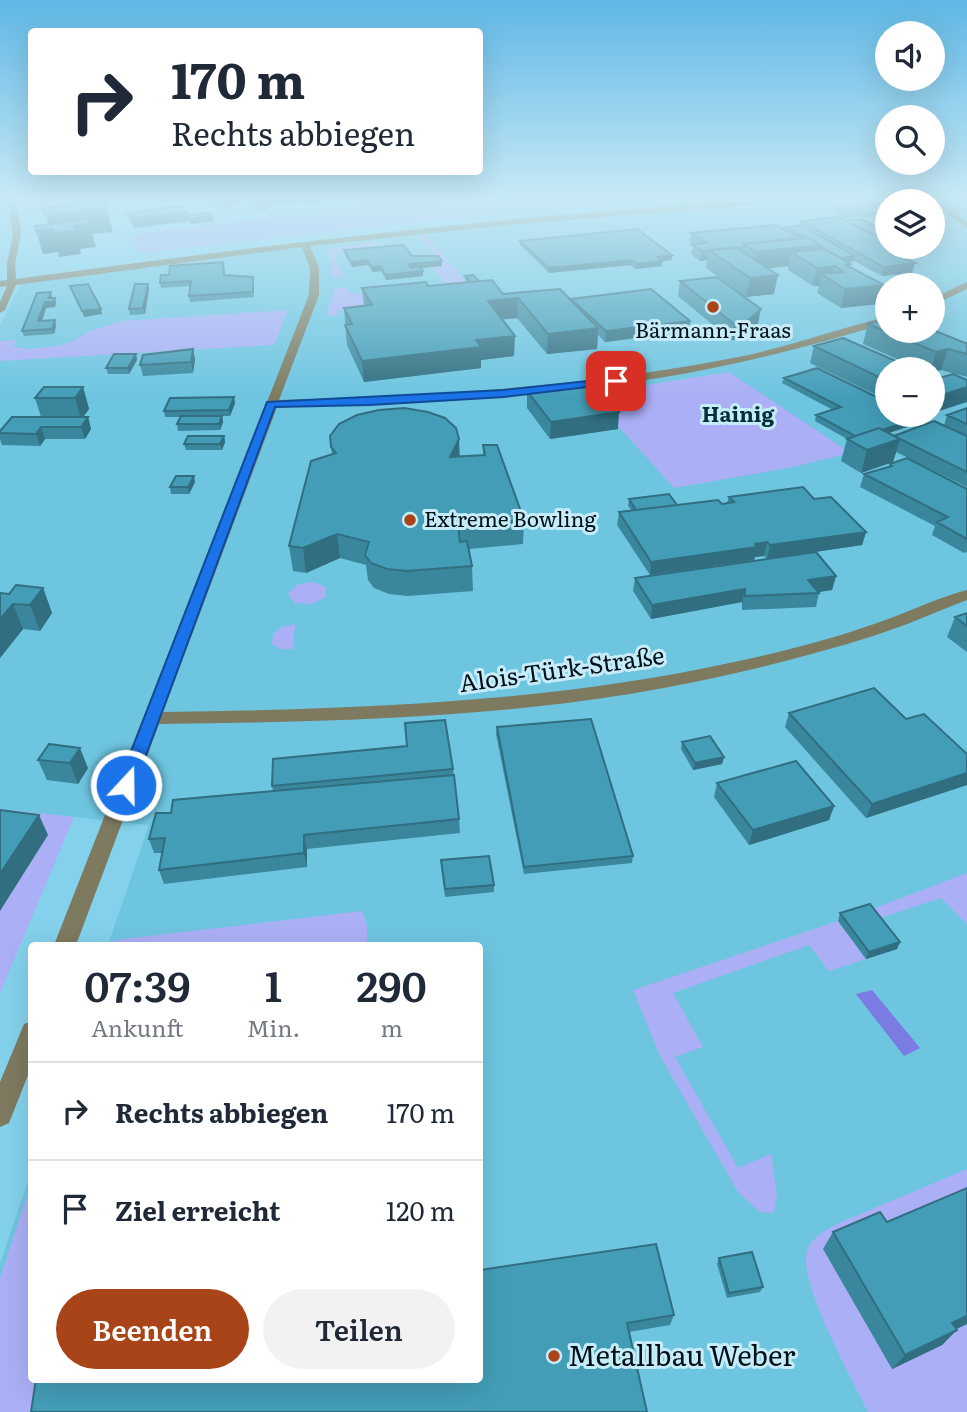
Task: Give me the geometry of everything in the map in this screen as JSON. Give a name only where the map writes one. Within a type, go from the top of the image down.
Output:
[{"type":"street","points":[[0,310],[10,295],[13,265]]},
{"type":"street","points":[[0,284],[12,278],[126,265]]},
{"type":"street","points":[[66,942],[302,328],[317,283],[315,265]]},
{"type":"street","points":[[0,275],[12,278]]},
{"type":"street","points":[[945,296],[967,285]]},
{"type":"street","points":[[271,404],[370,402],[504,394],[616,381],[747,358],[804,345],[875,324]]},
{"type":"street","name":"Alois-Türk-Straße","points":[[152,718],[410,712],[535,701],[626,689],[700,675],[869,631],[967,595]]},
{"type":"street","points":[[0,1114],[28,1042]]},
{"type":"shaded area","points":[[150,265],[967,265],[967,1412],[0,1412],[0,1264],[28,1181],[28,1383],[483,1383],[483,942],[109,942],[149,825],[0,809],[0,324],[21,284],[53,277]]},
{"type":"shaded area","points":[[331,265],[338,265],[344,276],[333,278]]},
{"type":"shaded area","points":[[452,265],[474,291],[337,311],[338,316],[326,316],[335,289],[346,288],[352,294],[445,284],[432,267]]},
{"type":"shaded area","points":[[288,310],[274,345],[0,361],[0,341],[15,340],[14,347],[29,349],[57,346],[74,341],[90,331],[122,321]]},
{"type":"shaded area","points":[[729,372],[851,453],[788,468],[674,488],[589,394]]},
{"type":"shaded area","points":[[312,582],[326,587],[326,597],[312,604],[295,603],[288,594],[296,585]]},
{"type":"shaded area","points":[[295,624],[293,649],[279,649],[272,644],[273,634],[282,627]]},
{"type":"shaded area","points":[[0,809],[74,817],[0,993]]},
{"type":"shaded area","points":[[967,873],[967,924],[941,898],[874,920],[867,911]]},
{"type":"shaded area","points":[[362,911],[367,926],[367,942],[113,942]]},
{"type":"shaded area","points":[[838,921],[866,959],[829,971],[809,945],[673,993],[703,1047],[675,1057],[738,1168],[771,1154],[777,1195],[774,1213],[760,1212],[738,1192],[659,1054],[633,990]]},
{"type":"shaded area","points":[[872,990],[920,1048],[904,1056],[856,994]]},
{"type":"shaded area","points":[[967,1169],[967,1200],[938,1338],[967,1324],[967,1412],[868,1412],[839,1355],[810,1285],[806,1266],[809,1246],[820,1234],[839,1223]]},
{"type":"shaded area","points":[[28,1193],[28,1383],[47,1383],[43,1412],[0,1412],[0,1278]]},
{"type":"building","points":[[223,265],[224,275],[253,277],[253,292],[189,296],[191,281],[160,283],[161,275],[169,275],[170,266]]},
{"type":"building","points":[[370,265],[409,265],[411,268],[420,267],[423,271],[386,275],[380,266]]},
{"type":"building","points":[[546,265],[581,265],[549,268]]},
{"type":"building","points":[[731,265],[762,265],[778,275],[750,278]]},
{"type":"building","points":[[812,265],[847,265],[875,280],[875,286],[845,289],[821,274],[844,272],[835,266],[817,268]]},
{"type":"building","points":[[473,275],[479,281],[471,282],[465,276]]},
{"type":"building","points":[[717,277],[761,309],[745,323],[734,324],[680,281]]},
{"type":"building","points":[[492,280],[503,294],[560,289],[598,328],[548,334],[518,298],[488,301],[515,336],[476,340],[481,347],[362,361],[345,325],[352,324],[344,308],[372,305],[362,288]]},
{"type":"building","points":[[88,284],[101,309],[82,311],[70,286]]},
{"type":"building","points":[[135,284],[148,284],[143,308],[129,309]]},
{"type":"building","points":[[651,289],[690,321],[606,331],[571,299]]},
{"type":"building","points":[[51,292],[49,298],[55,298],[54,302],[45,302],[38,321],[55,320],[52,329],[22,331],[37,293]]},
{"type":"building","points":[[945,335],[967,343],[967,354],[948,349],[936,352],[914,343],[945,343]]},
{"type":"building","points":[[843,338],[887,357],[875,357],[875,375],[814,346]]},
{"type":"building","points":[[193,349],[191,362],[140,365],[143,355]]},
{"type":"building","points":[[114,354],[136,354],[128,368],[106,368]]},
{"type":"building","points":[[817,368],[875,396],[875,427],[891,427],[855,436],[816,415],[841,407],[784,378]]},
{"type":"building","points":[[953,374],[967,380],[967,387],[945,394],[945,376]]},
{"type":"building","points":[[593,383],[619,412],[551,422],[527,391]]},
{"type":"building","points":[[44,387],[83,387],[75,398],[35,398]]},
{"type":"building","points":[[234,397],[229,410],[164,411],[170,398]]},
{"type":"building","name":"Extreme Bowling","points":[[404,408],[445,418],[456,428],[459,439],[450,457],[485,455],[483,445],[497,445],[524,520],[458,525],[460,542],[467,541],[472,566],[406,571],[387,569],[371,563],[365,555],[369,542],[337,534],[303,548],[289,546],[311,461],[336,453],[331,447],[330,436],[339,424],[357,415]]},
{"type":"building","points":[[967,408],[967,424],[947,415]]},
{"type":"building","points":[[181,416],[222,416],[219,424],[177,424]]},
{"type":"building","points":[[12,417],[88,417],[81,427],[41,427],[36,434],[0,433]]},
{"type":"building","points":[[945,426],[967,436],[967,472],[894,436],[918,427]]},
{"type":"building","points":[[879,428],[900,439],[867,450],[847,439]]},
{"type":"building","points":[[188,436],[224,436],[220,444],[184,444]]},
{"type":"building","points":[[907,458],[967,489],[967,539],[937,522],[948,517],[864,474],[892,466],[890,464]]},
{"type":"building","points":[[176,476],[194,476],[188,487],[170,487]]},
{"type":"building","points":[[803,487],[814,499],[831,497],[866,532],[770,545],[767,542],[755,544],[757,547],[651,562],[619,512],[718,500],[722,504],[734,502],[729,497]]},
{"type":"building","points":[[669,494],[677,505],[636,510],[629,499]]},
{"type":"building","points":[[816,552],[836,576],[808,580],[819,593],[745,596],[745,589],[652,605],[635,578]]},
{"type":"building","points":[[16,585],[43,588],[30,605],[13,604],[0,619],[0,593],[9,594]]},
{"type":"building","points":[[967,613],[967,626],[955,617]]},
{"type":"building","points":[[874,688],[906,719],[924,714],[967,754],[967,773],[872,804],[789,713]]},
{"type":"building","points":[[591,719],[633,856],[524,867],[497,727]]},
{"type":"building","points":[[445,720],[453,769],[272,786],[273,759],[407,746],[405,723]]},
{"type":"building","points":[[710,736],[724,757],[695,763],[682,742]]},
{"type":"building","points":[[49,744],[80,748],[70,763],[38,760]]},
{"type":"building","points":[[796,761],[834,806],[753,830],[717,783]]},
{"type":"building","points":[[454,775],[459,819],[304,835],[304,853],[159,870],[165,838],[149,839],[156,813],[171,813],[173,800]]},
{"type":"building","points":[[0,810],[39,815],[0,874]]},
{"type":"building","points":[[489,856],[494,885],[445,889],[441,860]]},
{"type":"building","points":[[870,904],[900,942],[869,952],[840,913]]},
{"type":"building","points":[[967,1188],[967,1316],[952,1323],[957,1330],[905,1355],[833,1232],[880,1212],[887,1222]]},
{"type":"building","name":"Metallbau Weber","points":[[656,1244],[674,1315],[627,1323],[647,1412],[31,1412],[35,1383],[483,1383],[483,1270]]},
{"type":"building","points":[[752,1252],[763,1287],[729,1293],[719,1258]]},
{"type":"place","name":"Bärmann-Fraas","points":[[713,307]]},
{"type":"place","name":"Extreme Bowling","points":[[410,520]]},
{"type":"place","name":"Metallbau Weber","points":[[554,1356]]},
{"type":"district","name":"Hainig","points":[[738,415]]},
{"type":"route","points":[[126,785],[271,404],[370,402],[504,394],[616,381]]}]
